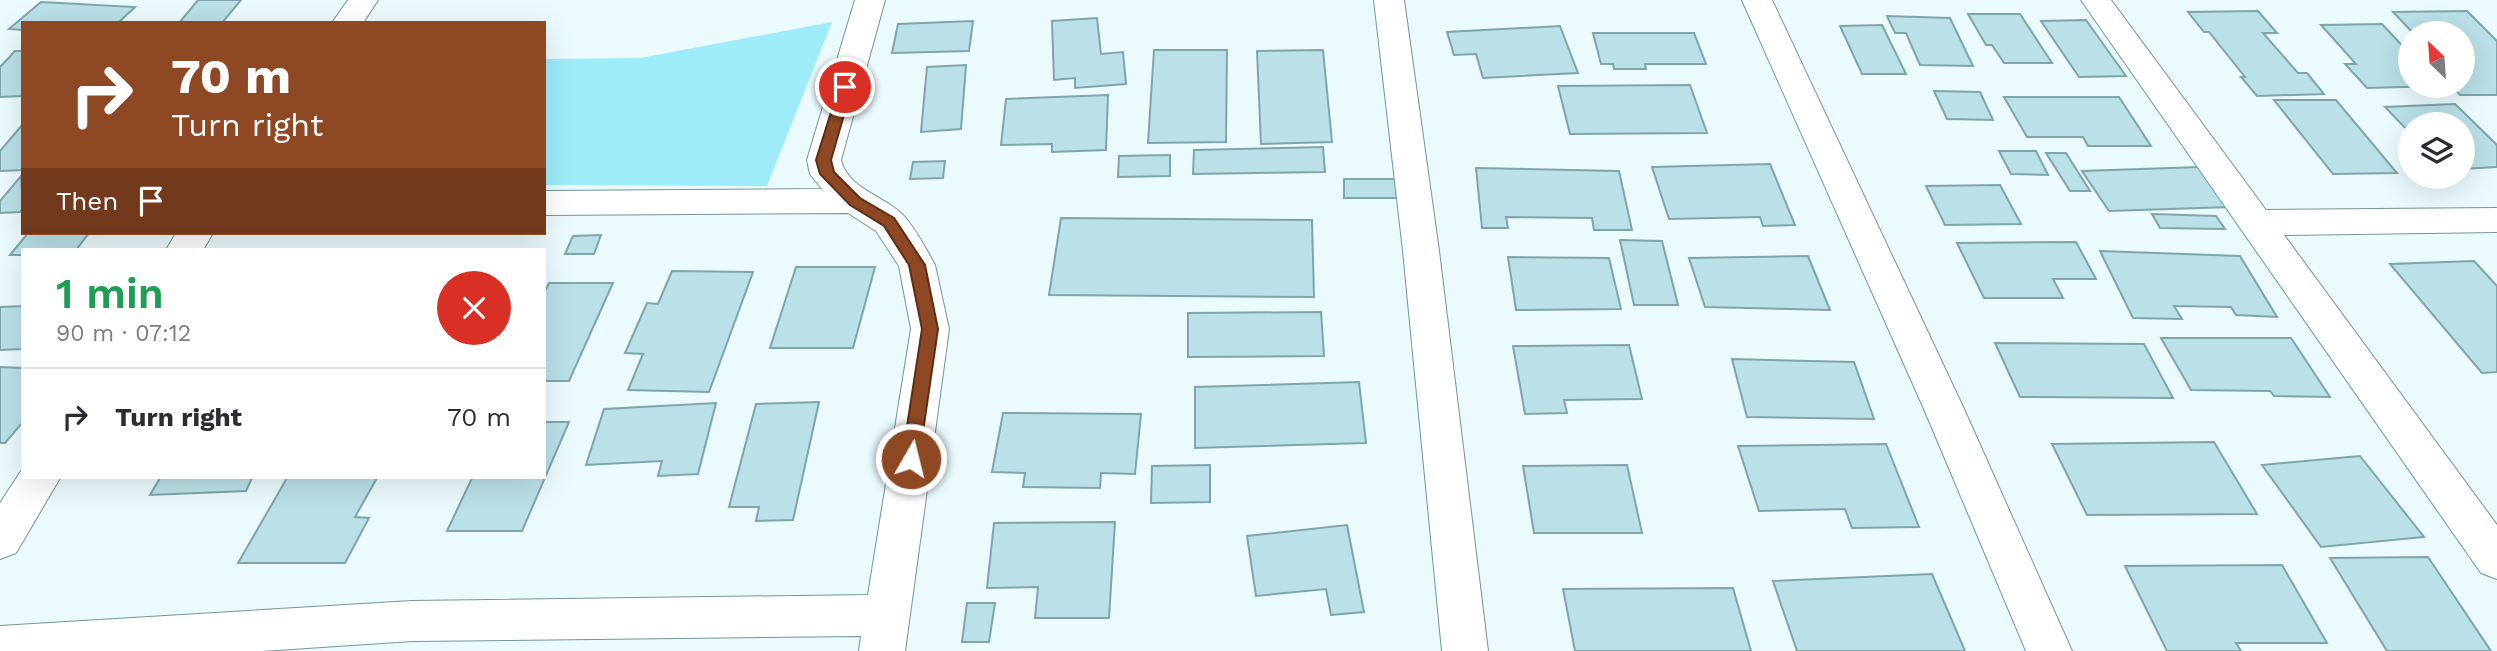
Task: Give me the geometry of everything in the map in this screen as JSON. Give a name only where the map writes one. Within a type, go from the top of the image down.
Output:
[{"type":"street","points":[[347,21],[363,0]]},
{"type":"street","points":[[0,647],[412,621],[885,633],[930,329],[917,265],[889,222],[855,201],[827,174],[824,160],[870,0]]},
{"type":"street","points":[[1389,0],[1421,251],[1465,651]]},
{"type":"street","points":[[1757,0],[1944,409],[2049,651]]},
{"type":"street","points":[[2096,0],[2497,560]]},
{"type":"street","points":[[546,204],[855,201]]},
{"type":"street","points":[[2256,223],[2497,220]]},
{"type":"street","points":[[0,540],[38,479]]},
{"type":"shaded area","points":[[832,22],[767,186],[546,185],[546,59],[640,58]]},
{"type":"building","points":[[198,0],[241,0],[224,21],[181,21]]},
{"type":"building","points":[[41,2],[135,7],[120,21],[21,21],[21,30],[9,29]]},
{"type":"building","points":[[2258,11],[2277,33],[2263,33],[2298,73],[2307,73],[2324,94],[2257,96],[2209,32],[2204,32],[2188,12]]},
{"type":"building","points":[[2467,11],[2497,41],[2497,95],[2475,95],[2475,21],[2402,21],[2393,12]]},
{"type":"building","points":[[1968,14],[2020,14],[2052,63],[2004,63],[1992,45],[1986,45]]},
{"type":"building","points":[[1887,16],[1950,18],[1973,66],[1920,65],[1906,33],[1895,33]]},
{"type":"building","points":[[1097,18],[1101,54],[1123,52],[1126,84],[1075,88],[1075,78],[1054,80],[1052,21]]},
{"type":"building","points":[[2086,20],[2126,76],[2079,77],[2041,21]]},
{"type":"building","points":[[973,21],[969,51],[892,53],[898,24]]},
{"type":"building","points":[[2382,24],[2398,41],[2398,87],[2367,88],[2345,64],[2356,64],[2321,25]]},
{"type":"building","points":[[1882,25],[1906,74],[1862,74],[1840,26]]},
{"type":"building","points":[[1560,26],[1578,73],[1483,78],[1476,54],[1454,55],[1447,32]]},
{"type":"building","points":[[1593,33],[1694,33],[1706,64],[1645,64],[1646,69],[1614,69],[1613,64],[1601,64]]},
{"type":"building","points":[[1154,50],[1227,50],[1226,142],[1148,143]]},
{"type":"building","points":[[1323,50],[1332,142],[1261,144],[1257,51]]},
{"type":"building","points":[[15,51],[21,51],[21,96],[0,97],[0,67]]},
{"type":"building","points":[[966,65],[961,129],[921,132],[927,67]]},
{"type":"building","points":[[1690,85],[1707,133],[1570,134],[1558,86]]},
{"type":"building","points":[[1934,91],[1980,92],[1993,120],[1947,119]]},
{"type":"building","points":[[1108,95],[1106,150],[1052,152],[1052,144],[1001,145],[1006,99]]},
{"type":"building","points":[[2004,97],[2119,97],[2151,146],[2088,146],[2083,137],[2027,137]]},
{"type":"building","points":[[2274,100],[2336,100],[2397,173],[2333,174]]},
{"type":"building","points":[[2455,104],[2463,112],[2398,112],[2398,121],[2385,107]]},
{"type":"building","points":[[2475,124],[2497,145],[2497,167],[2475,168]]},
{"type":"building","points":[[21,126],[21,170],[0,171],[0,151]]},
{"type":"building","points":[[1323,147],[1325,172],[1193,174],[1194,150]]},
{"type":"building","points":[[1999,151],[2036,151],[2048,175],[2011,174]]},
{"type":"building","points":[[2046,153],[2066,153],[2090,191],[2070,191]]},
{"type":"building","points":[[1170,155],[1170,176],[1118,177],[1119,156]]},
{"type":"building","points":[[945,161],[943,178],[910,179],[913,162]]},
{"type":"building","points":[[1770,164],[1795,225],[1763,226],[1760,217],[1669,219],[1652,167]]},
{"type":"building","points":[[2200,167],[2230,207],[2109,211],[2082,171]]},
{"type":"building","points":[[1476,168],[1619,171],[1632,230],[1594,230],[1592,218],[1506,217],[1508,228],[1482,228]]},
{"type":"building","points":[[21,176],[21,211],[0,213],[0,201]]},
{"type":"building","points":[[1344,179],[1395,179],[1397,198],[1344,198]]},
{"type":"building","points":[[2000,185],[2021,224],[1945,225],[1926,186]]},
{"type":"building","points":[[2152,214],[2216,216],[2225,229],[2160,228]]},
{"type":"building","points":[[1061,218],[1312,220],[1314,297],[1049,295]]},
{"type":"building","points":[[26,235],[87,235],[78,248],[21,248],[21,255],[10,255]]},
{"type":"building","points":[[601,235],[594,254],[565,254],[573,236]]},
{"type":"building","points":[[1620,240],[1662,241],[1678,305],[1634,305]]},
{"type":"building","points":[[2076,242],[2096,279],[2053,279],[2063,298],[1984,298],[1957,243]]},
{"type":"building","points":[[2100,251],[2240,256],[2277,317],[2236,315],[2231,307],[2174,306],[2182,319],[2133,318]]},
{"type":"building","points":[[1808,256],[1830,310],[1705,307],[1689,258]]},
{"type":"building","points":[[1508,257],[1609,258],[1621,309],[1516,310]]},
{"type":"building","points":[[2474,261],[2497,286],[2497,372],[2482,373],[2390,264]]},
{"type":"building","points":[[796,267],[875,267],[853,348],[770,348]]},
{"type":"building","points":[[672,271],[753,272],[709,392],[628,390],[643,354],[625,353],[647,303],[658,304]]},
{"type":"building","points":[[549,283],[613,283],[569,381],[546,381],[546,289]]},
{"type":"building","points":[[21,306],[21,349],[0,350],[0,307]]},
{"type":"building","points":[[1321,312],[1324,356],[1188,357],[1188,313]]},
{"type":"building","points":[[2161,338],[2291,338],[2330,397],[2274,396],[2270,391],[2191,390]]},
{"type":"building","points":[[1995,343],[2144,344],[2173,398],[2020,397]]},
{"type":"building","points":[[1629,345],[1642,399],[1564,400],[1567,413],[1525,414],[1513,346]]},
{"type":"building","points":[[1732,359],[1854,362],[1874,419],[1747,417]]},
{"type":"building","points":[[0,367],[21,368],[21,424],[5,443],[0,443]]},
{"type":"building","points":[[1359,382],[1366,443],[1195,448],[1195,387]]},
{"type":"building","points":[[819,402],[793,520],[756,521],[759,507],[729,507],[756,404]]},
{"type":"building","points":[[716,403],[698,474],[658,476],[662,461],[586,465],[604,409]]},
{"type":"building","points":[[1003,413],[1141,414],[1135,474],[1101,473],[1100,488],[1023,487],[1025,473],[992,472]]},
{"type":"building","points":[[546,422],[569,422],[546,475]]},
{"type":"building","points":[[2214,442],[2257,514],[2087,515],[2052,444]]},
{"type":"building","points":[[1886,444],[1919,527],[1852,528],[1845,509],[1759,511],[1738,446]]},
{"type":"building","points":[[2360,456],[2424,537],[2321,547],[2262,465]]},
{"type":"building","points":[[1210,465],[1210,502],[1151,503],[1152,466]]},
{"type":"building","points":[[1627,465],[1642,533],[1534,533],[1523,466]]},
{"type":"building","points":[[159,479],[252,479],[246,491],[150,495]]},
{"type":"building","points":[[286,479],[376,479],[355,517],[369,518],[345,563],[238,563]]},
{"type":"building","points":[[472,479],[544,479],[522,531],[447,531]]},
{"type":"building","points":[[1115,522],[1109,618],[1035,618],[1038,587],[987,588],[994,523]]},
{"type":"building","points":[[1347,525],[1364,612],[1331,615],[1326,589],[1256,596],[1247,536]]},
{"type":"building","points":[[2428,557],[2491,651],[2387,651],[2330,558]]},
{"type":"building","points":[[2282,565],[2327,643],[2236,643],[2241,651],[2167,651],[2125,566]]},
{"type":"building","points":[[1932,574],[1965,651],[1797,651],[1773,581]]},
{"type":"building","points":[[1733,588],[1751,651],[1575,651],[1563,589]]},
{"type":"building","points":[[967,603],[995,603],[989,642],[962,642]]},
{"type":"route","points":[[845,87],[824,160],[827,174],[855,201],[889,222],[917,265],[930,329],[911,459]]}]
